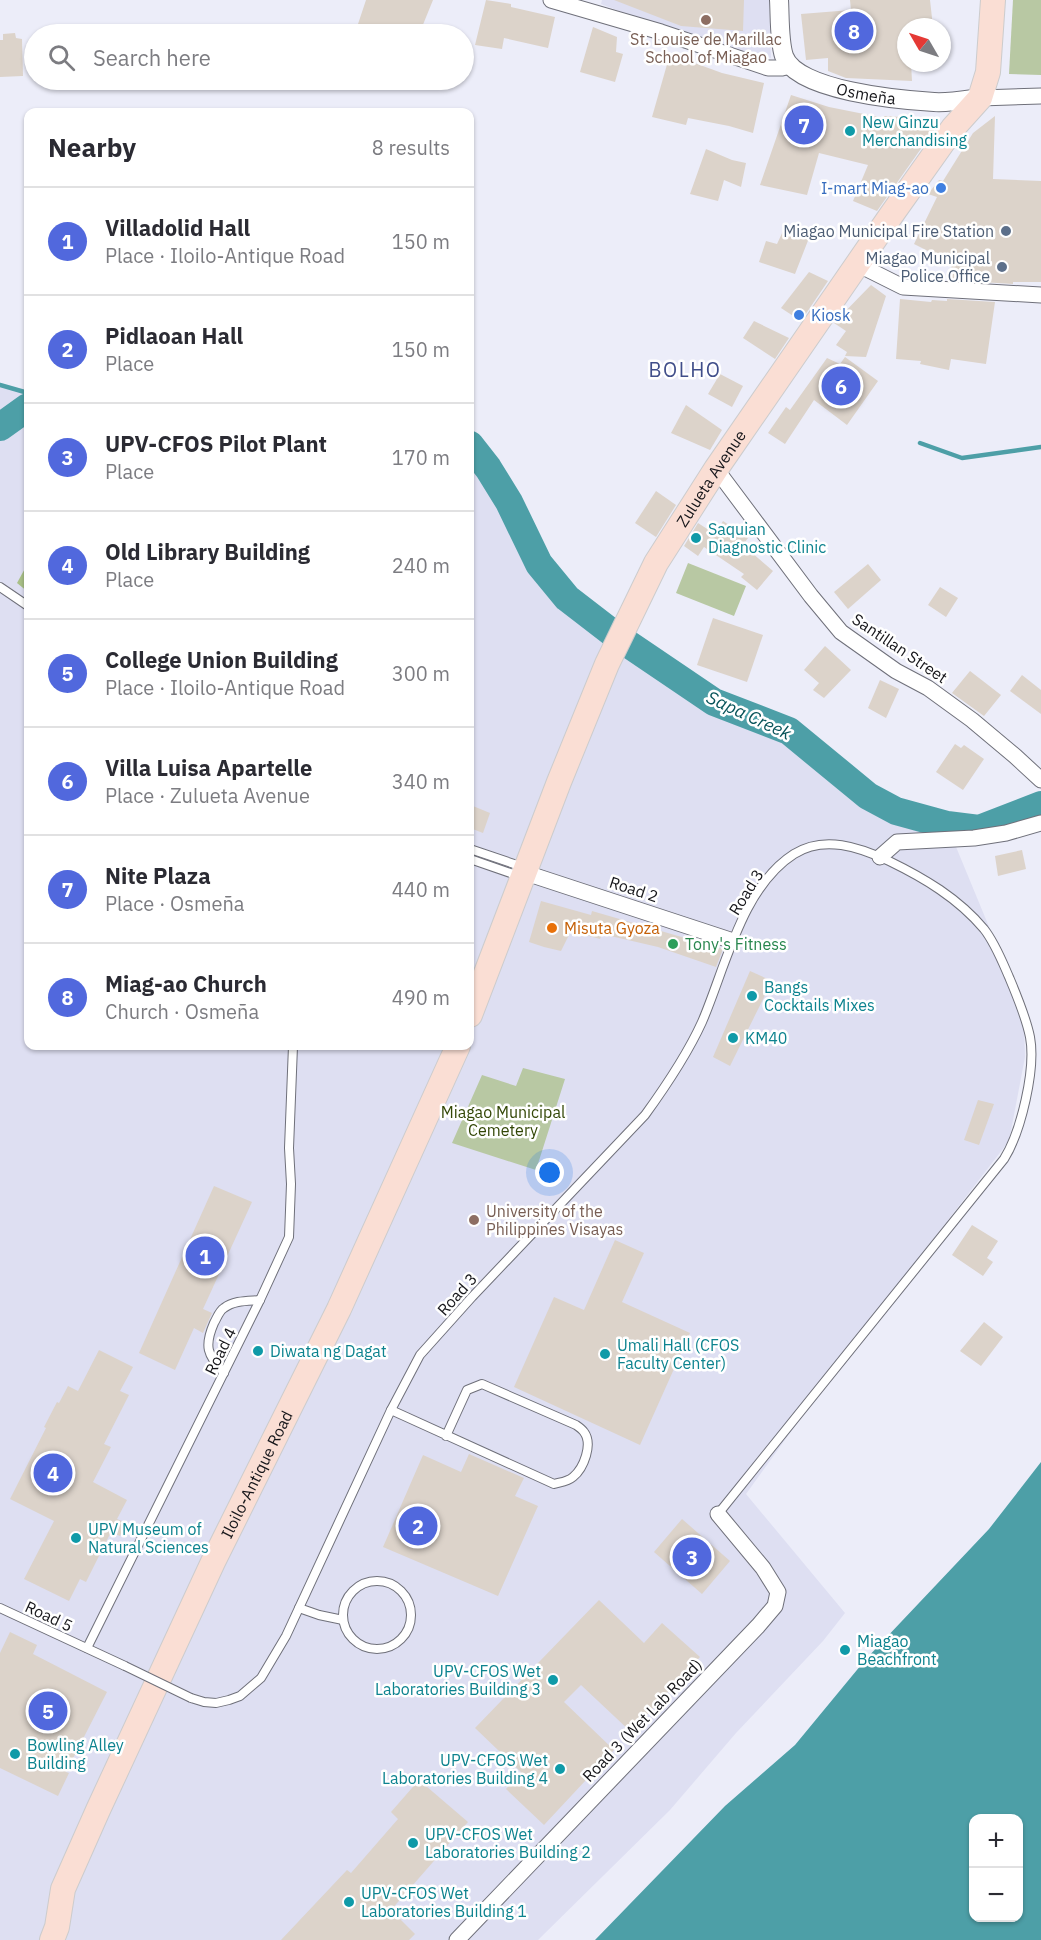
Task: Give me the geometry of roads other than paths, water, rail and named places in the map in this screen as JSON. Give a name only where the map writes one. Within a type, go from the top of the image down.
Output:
[{"type":"main road","name":"Zulueta Avenue","points":[[967,104],[977,69],[980,0]]},
{"type":"main road","name":"Zulueta Avenue","points":[[523,872],[608,664],[656,563],[716,469],[988,72],[993,0]]},
{"type":"main road","points":[[474,1004],[523,872]]},
{"type":"main road","name":"Iloilo-Antique Road","points":[[52,1940],[57,1927],[63,1889],[93,1820],[213,1562],[339,1310],[456,1050]]},
{"type":"street","points":[[551,0],[592,6],[768,68],[783,68],[787,61],[779,0]]},
{"type":"street","name":"Osmeña","points":[[787,61],[807,77],[838,90],[967,104]]},
{"type":"street","points":[[967,104],[1041,96]]},
{"type":"street","points":[[857,264],[903,287],[1041,295]]},
{"type":"street","name":"Santillan Street","points":[[716,469],[811,596],[841,632],[887,665],[928,688],[972,720],[1041,780]]},
{"type":"street","points":[[880,857],[897,842],[974,838],[1006,833],[1041,823]]},
{"type":"street","name":"Road 2","points":[[523,872],[733,941]]},
{"type":"street","name":"Road 3 (Wet Lab Road)","points":[[457,1940],[775,1606],[778,1592],[763,1568],[718,1514]]},
{"type":"lane","points":[[0,587],[24,603]]},
{"type":"lane","name":"Road 3","points":[[125,1666],[204,1702],[216,1703],[240,1696],[261,1678],[279,1650],[391,1410],[420,1355],[645,1115],[665,1088],[702,1022],[733,941],[755,898],[771,874],[795,853],[809,846],[826,843],[844,845],[880,857],[906,869],[947,894],[969,913],[990,937],[1013,987],[1030,1038],[1030,1065],[1024,1108],[1016,1137],[1004,1159],[718,1514]]},
{"type":"lane","points":[[474,851],[523,872]]},
{"type":"lane","points":[[474,860],[523,872]]},
{"type":"lane","name":"Road 4","points":[[87,1648],[260,1300],[289,1236],[291,1184],[289,1148],[293,1050]]},
{"type":"lane","points":[[224,1373],[207,1347],[209,1334],[223,1308],[234,1303],[260,1300]]},
{"type":"lane","points":[[391,1410],[446,1436],[554,1484],[565,1482],[574,1476],[583,1461],[588,1445],[584,1431],[576,1425],[482,1383],[467,1390],[446,1436]]},
{"type":"lane","points":[[366,1582],[389,1582],[407,1596],[411,1607],[412,1618],[403,1638],[384,1649],[363,1646],[354,1640],[346,1631],[343,1620],[348,1597],[366,1582]]},
{"type":"lane","name":"Road 5","points":[[0,1608],[125,1666]]},
{"type":"lane","points":[[299,1608],[343,1620]]},
{"type":"water","points":[[1041,1462],[1041,1940],[595,1940],[725,1806],[795,1745],[866,1659],[989,1529]]},
{"type":"waterway","name":"Sapa Creek","points":[[0,385],[24,392]]},
{"type":"waterway","name":"Sapa Creek","points":[[0,427],[24,410]]},
{"type":"waterway","points":[[920,443],[962,458],[1041,447]]},
{"type":"waterway","name":"Sapa Creek","points":[[474,450],[509,502],[539,564],[567,598],[615,635],[714,702],[789,731],[868,796],[896,811],[947,825],[979,829],[1041,805]]},
{"type":"place","name":"St. Louise de Marillac School of Miagao","points":[[706,20]]},
{"type":"place","name":"Miag-ao Church","points":[[854,31]]},
{"type":"place","name":"Nite Plaza","points":[[804,125]]},
{"type":"place","name":"New Ginzu Merchandising","points":[[850,131]]},
{"type":"place","name":"I-mart Miag-ao","points":[[941,188]]},
{"type":"place","name":"Miagao Municipal Fire Station","points":[[1006,231]]},
{"type":"place","name":"Miagao Municipal Police Office","points":[[1002,267]]},
{"type":"place","name":"Kiosk","points":[[799,315]]},
{"type":"place","name":"Villa Luisa Apartelle","points":[[841,386]]},
{"type":"place","name":"Saquian Diagnostic Clinic","points":[[696,538]]},
{"type":"place","name":"Misuta Gyoza","points":[[552,928]]},
{"type":"place","name":"Tony's Fitness","points":[[673,944]]},
{"type":"place","name":"Bangs Cocktails Mixes","points":[[752,996]]},
{"type":"place","name":"KM40","points":[[733,1038]]},
{"type":"place","name":"University of the Philippines Visayas","points":[[474,1220]]},
{"type":"place","name":"Villadolid Hall","points":[[205,1256]]},
{"type":"place","name":"Diwata ng Dagat","points":[[258,1351]]},
{"type":"place","name":"Umali Hall (CFOS Faculty Center)","points":[[605,1354]]},
{"type":"place","name":"Old Library Building","points":[[53,1473]]},
{"type":"place","name":"Pidlaoan Hall","points":[[418,1526]]},
{"type":"place","name":"UPV Museum of Natural Sciences","points":[[76,1538]]},
{"type":"place","name":"UPV-CFOS Pilot Plant","points":[[692,1557]]},
{"type":"place","name":"Miagao Beachfront","points":[[845,1650]]},
{"type":"place","name":"UPV-CFOS Wet Laboratories Building 3","points":[[553,1680]]},
{"type":"place","name":"College Union Building","points":[[48,1711]]},
{"type":"place","name":"Bowling Alley Building","points":[[15,1754]]},
{"type":"place","name":"UPV-CFOS Wet Laboratories Building 4","points":[[560,1769]]},
{"type":"place","name":"UPV-CFOS Wet Laboratories Building 2","points":[[413,1843]]},
{"type":"place","name":"UPV-CFOS Wet Laboratories Building 1","points":[[349,1902]]},
{"type":"district","name":"BOLHO","points":[[685,369]]},
{"type":"park label","name":"Miagao Municipal Cemetery","points":[[503,1121]]}]
